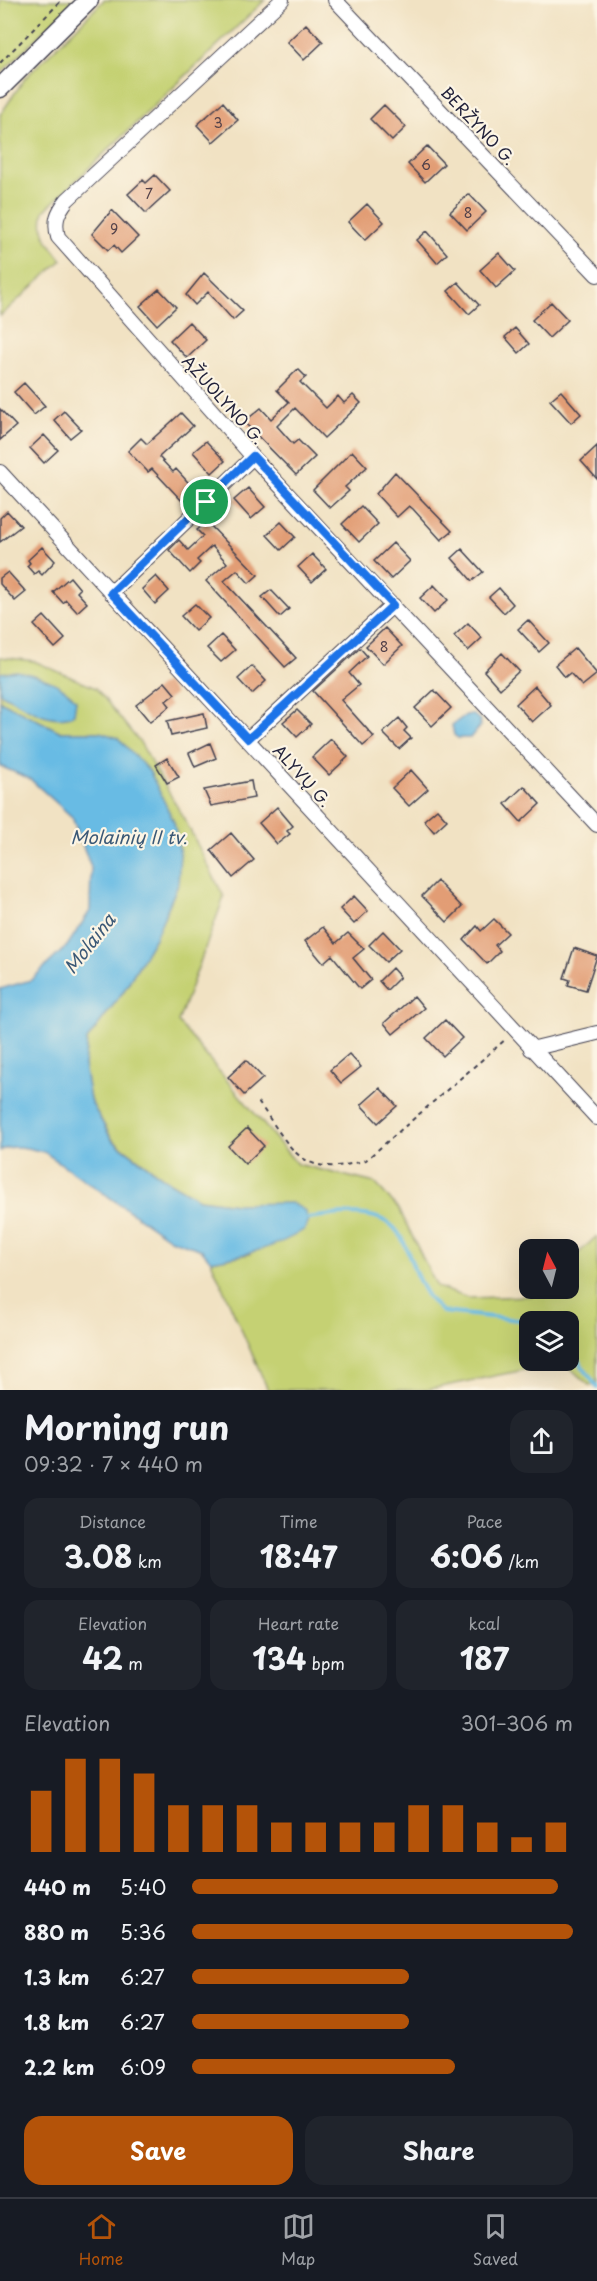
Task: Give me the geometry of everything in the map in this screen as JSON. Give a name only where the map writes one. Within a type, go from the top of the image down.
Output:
[{"type":"main road","points":[[0,88],[89,0]]},
{"type":"street","name":"ĄŽUOLYNO G.","points":[[282,0],[67,200],[57,213],[55,224],[58,237],[253,456],[597,825]]},
{"type":"street","name":"BERŽYNO G.","points":[[335,0],[597,275]]},
{"type":"street","points":[[111,593],[253,456]]},
{"type":"street","name":"ALYVŲ G.","points":[[0,472],[248,739],[514,1031],[597,1118]]},
{"type":"street","points":[[248,739],[393,605]]},
{"type":"street","points":[[531,1049],[597,1033]]},
{"type":"path","points":[[0,63],[62,0]]},
{"type":"path","points":[[258,1102],[302,1161],[321,1166],[349,1165],[366,1160],[514,1031]]},
{"type":"green space","points":[[0,0],[75,0],[0,74]]},
{"type":"green space","points":[[104,0],[265,0],[44,211],[42,226],[44,232],[62,260],[0,316],[0,115],[25,78]]},
{"type":"green space","points":[[0,657],[34,661],[96,688],[141,744],[186,822],[224,897],[178,1022],[297,1164],[375,1183],[399,1209],[437,1287],[468,1298],[519,1296],[519,1299],[579,1299],[579,1253],[597,1236],[597,1385],[589,1385],[573,1371],[579,1371],[579,1311],[519,1311],[519,1371],[426,1390],[268,1390],[211,1261],[250,1254],[236,1204],[199,1199],[168,1181],[113,1140],[90,1100],[84,1065],[87,1040],[123,992],[155,938],[178,884],[100,732],[61,732],[0,701]]},
{"type":"water","points":[[17,671],[57,684],[64,689],[76,700],[74,714],[56,718],[46,716],[0,693],[0,673]]},
{"type":"water","name":"Molainių II tv.","points":[[0,701],[61,732],[100,732],[118,738],[150,772],[174,822],[180,854],[178,884],[155,938],[123,992],[87,1040],[84,1065],[90,1100],[112,1140],[168,1181],[199,1199],[236,1204],[292,1203],[304,1210],[308,1219],[305,1229],[294,1236],[260,1250],[211,1261],[202,1250],[170,1239],[44,1152],[16,1147],[0,1151],[0,989],[31,980],[67,946],[90,911],[91,867],[72,817],[30,779],[0,766]]},
{"type":"water","points":[[472,714],[480,720],[480,726],[470,738],[458,738],[454,735],[452,725],[466,715]]},
{"type":"building","points":[[306,24],[323,42],[304,60],[287,42]]},
{"type":"building","points":[[223,102],[238,120],[213,142],[197,125]]},
{"type":"building","points":[[384,105],[406,127],[392,141],[370,119]]},
{"type":"building","points":[[427,146],[444,164],[425,182],[408,164]]},
{"type":"building","points":[[155,175],[170,191],[146,213],[128,194],[143,180],[146,183]]},
{"type":"building","points":[[469,194],[486,212],[467,230],[450,212]]},
{"type":"building","points":[[367,204],[384,222],[365,240],[348,222]]},
{"type":"building","points":[[112,210],[138,237],[121,253],[114,245],[108,250],[92,234]]},
{"type":"building","points":[[427,231],[447,254],[437,263],[417,240]]},
{"type":"building","points":[[499,253],[515,271],[496,288],[480,270]]},
{"type":"building","points":[[204,273],[243,311],[233,320],[208,292],[195,305],[186,295]]},
{"type":"building","points":[[458,282],[479,305],[469,314],[448,291]]},
{"type":"building","points":[[159,289],[176,307],[157,325],[140,306]]},
{"type":"building","points":[[551,302],[568,320],[549,338],[532,320]]},
{"type":"building","points":[[189,322],[206,340],[187,358],[170,340]]},
{"type":"building","points":[[515,328],[529,344],[519,353],[505,337]]},
{"type":"building","points":[[298,369],[306,377],[300,382],[326,408],[338,396],[344,403],[353,395],[361,403],[324,438],[295,408],[277,426],[293,444],[298,440],[315,457],[296,475],[244,422],[261,408],[271,419],[289,402],[277,390]]},
{"type":"building","points":[[24,383],[45,406],[34,415],[14,392]]},
{"type":"building","points":[[561,391],[581,414],[571,423],[550,400]]},
{"type":"building","points":[[0,409],[16,426],[0,440]]},
{"type":"building","points":[[64,411],[81,429],[70,438],[54,420]]},
{"type":"building","points":[[181,413],[193,426],[159,457],[173,472],[176,469],[196,491],[183,502],[152,469],[148,472],[128,451],[141,438],[147,444]]},
{"type":"building","points":[[44,435],[58,450],[44,463],[30,448]]},
{"type":"building","points":[[206,441],[225,461],[212,473],[193,452]]},
{"type":"building","points":[[597,446],[597,479],[581,461]]},
{"type":"building","points":[[352,451],[367,467],[345,487],[349,491],[330,508],[313,490]]},
{"type":"building","points":[[395,472],[452,531],[441,540],[409,506],[397,517],[376,494]]},
{"type":"building","points":[[248,488],[265,507],[251,519],[234,500]]},
{"type":"building","points":[[361,506],[378,524],[359,542],[342,524]]},
{"type":"building","points":[[7,511],[21,526],[0,542],[0,518]]},
{"type":"building","points":[[207,522],[258,575],[249,583],[237,570],[224,581],[296,658],[285,667],[206,581],[227,563],[212,546],[197,560],[200,563],[190,573],[169,550],[179,540],[188,550],[203,536],[197,530]]},
{"type":"building","points":[[281,522],[295,537],[281,550],[267,535]]},
{"type":"building","points":[[393,543],[410,561],[391,579],[374,561]]},
{"type":"building","points":[[42,547],[55,561],[42,575],[38,571],[34,574],[27,566],[30,563],[28,560]]},
{"type":"building","points":[[462,549],[483,572],[472,581],[452,558]]},
{"type":"building","points":[[312,554],[326,569],[312,582],[298,567]]},
{"type":"building","points":[[8,572],[26,592],[15,601],[0,584],[0,578]]},
{"type":"building","points":[[156,576],[169,591],[155,604],[142,589]]},
{"type":"building","points":[[70,577],[80,589],[77,592],[87,603],[77,612],[66,600],[63,603],[53,592]]},
{"type":"building","points":[[434,585],[448,600],[434,613],[420,598]]},
{"type":"building","points":[[499,588],[513,604],[504,613],[489,597]]},
{"type":"building","points":[[271,590],[289,609],[280,617],[262,597]]},
{"type":"building","points":[[195,604],[209,618],[195,631],[181,616]]},
{"type":"building","points":[[44,616],[65,639],[55,648],[34,625]]},
{"type":"building","points":[[528,620],[549,643],[539,652],[518,629]]},
{"type":"building","points":[[468,623],[482,638],[468,651],[454,636]]},
{"type":"building","points":[[385,628],[402,646],[383,664],[366,646]]},
{"type":"building","points":[[221,635],[235,650],[221,662],[207,648]]},
{"type":"building","points":[[360,648],[367,656],[349,673],[359,685],[341,700],[374,737],[363,746],[313,691]]},
{"type":"building","points":[[575,648],[597,674],[582,686],[570,673],[565,677],[555,665]]},
{"type":"building","points":[[502,653],[519,671],[500,689],[484,671]]},
{"type":"building","points":[[252,666],[266,681],[252,694],[238,679]]},
{"type":"building","points":[[165,682],[175,694],[166,701],[170,706],[150,722],[136,705]]},
{"type":"building","points":[[535,686],[551,705],[532,722],[516,704]]},
{"type":"building","points":[[434,690],[451,708],[432,726],[415,708]]},
{"type":"building","points":[[297,710],[311,724],[297,737],[283,722]]},
{"type":"building","points":[[204,713],[207,728],[171,736],[167,721]]},
{"type":"building","points":[[399,718],[407,728],[404,731],[411,738],[399,749],[383,733]]},
{"type":"building","points":[[331,739],[348,757],[329,775],[312,757]]},
{"type":"building","points":[[210,743],[216,758],[195,767],[189,753]]},
{"type":"building","points":[[167,758],[179,777],[167,783],[156,765]]},
{"type":"building","points":[[411,770],[428,789],[409,806],[392,788]]},
{"type":"building","points":[[251,781],[254,798],[211,806],[204,790]]},
{"type":"building","points":[[524,786],[540,804],[521,822],[505,804]]},
{"type":"building","points":[[277,807],[293,826],[287,831],[290,834],[277,844],[259,823]]},
{"type":"building","points":[[437,809],[447,820],[434,832],[424,820]]},
{"type":"building","points":[[231,833],[254,860],[233,878],[211,850]]},
{"type":"building","points":[[437,881],[462,907],[447,922],[422,896]]},
{"type":"building","points":[[354,896],[368,911],[354,924],[340,909]]},
{"type":"building","points":[[494,919],[508,933],[495,945],[500,951],[487,964],[464,940],[477,926],[481,931]]},
{"type":"building","points":[[323,927],[336,943],[348,933],[364,949],[353,958],[371,980],[360,989],[332,955],[323,963],[305,941]]},
{"type":"building","points":[[383,931],[400,949],[386,962],[369,945]]},
{"type":"building","points":[[574,948],[597,956],[586,990],[568,985],[570,980],[564,978]]},
{"type":"building","points":[[392,968],[400,977],[387,990],[379,981]]},
{"type":"building","points":[[414,996],[424,1008],[393,1034],[384,1023]]},
{"type":"building","points":[[445,1020],[462,1038],[443,1056],[426,1038]]},
{"type":"building","points":[[349,1054],[361,1067],[341,1083],[330,1070]]},
{"type":"building","points":[[246,1060],[263,1078],[244,1095],[228,1077]]},
{"type":"building","points":[[380,1088],[397,1106],[378,1123],[361,1105]]},
{"type":"building","points":[[247,1128],[264,1146],[245,1164],[228,1146]]},
{"type":"waterway","points":[[303,1219],[348,1214],[371,1216],[382,1220],[396,1229],[400,1235],[424,1290],[430,1300],[443,1312],[519,1320]]},
{"type":"waterway","points":[[579,1362],[597,1387]]},
{"type":"route","points":[[253,456],[393,605],[248,739],[111,593],[206,502],[253,456]]},
{"type":"water label","name":"Molaina","points":[[89,943]]}]
